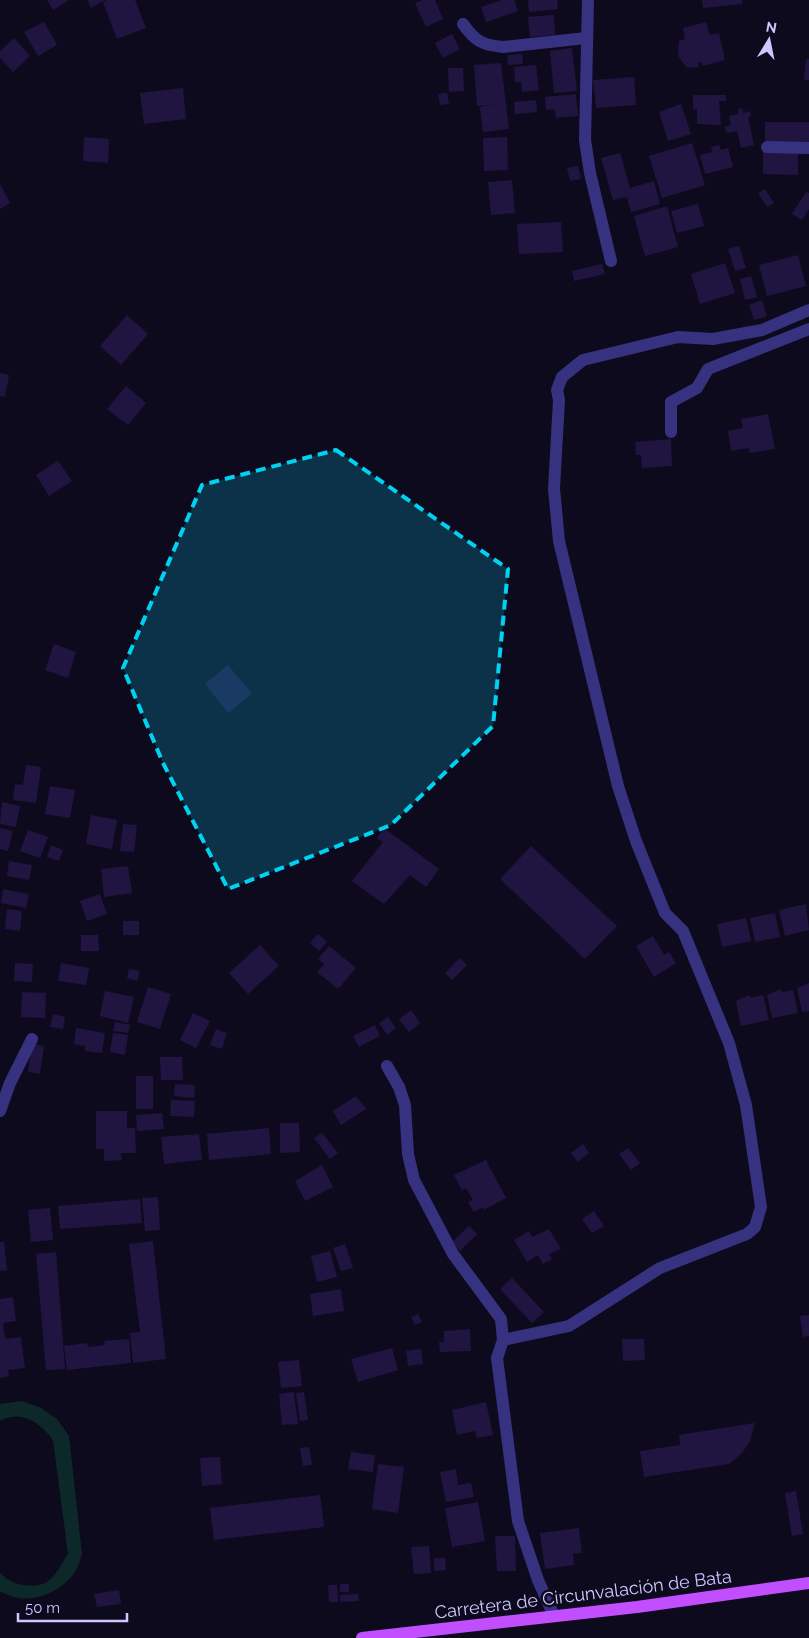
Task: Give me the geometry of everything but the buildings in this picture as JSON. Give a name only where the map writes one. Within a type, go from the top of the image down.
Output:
[{"type":"main road","name":"Carretera de Circunvalación de Bata","points":[[362,1638],[809,1584]]},
{"type":"street","points":[[588,0],[586,140],[590,173],[611,261]]},
{"type":"street","points":[[463,24],[472,37],[491,46],[503,47],[586,38]]},
{"type":"street","points":[[767,147],[809,148]]},
{"type":"street","points":[[502,1340],[569,1326],[660,1268],[747,1234],[755,1227],[761,1207],[746,1105],[729,1043],[683,931],[664,913],[644,865],[612,762],[559,541],[554,489],[559,400],[557,390],[562,377],[582,360],[678,337],[713,338],[762,330],[809,310]]},
{"type":"street","points":[[671,432],[671,402],[697,388],[708,370],[809,329]]},
{"type":"street","points":[[0,1111],[10,1083],[32,1039]]},
{"type":"street","points":[[387,1066],[399,1087],[405,1105],[408,1154],[414,1180],[449,1248],[501,1319],[502,1340],[497,1358],[518,1521],[538,1580],[554,1616]]},
{"type":"highlighted area","points":[[336,450],[508,569],[493,726],[391,825],[228,889],[163,763],[123,668],[202,485]]},
{"type":"green space","points":[[22,1401],[41,1408],[57,1419],[69,1436],[82,1554],[76,1570],[60,1587],[41,1596],[30,1598],[10,1596],[0,1591],[0,1573],[15,1583],[35,1586],[47,1582],[59,1569],[68,1554],[53,1440],[36,1423],[23,1417],[8,1418],[0,1421],[0,1404]]}]
